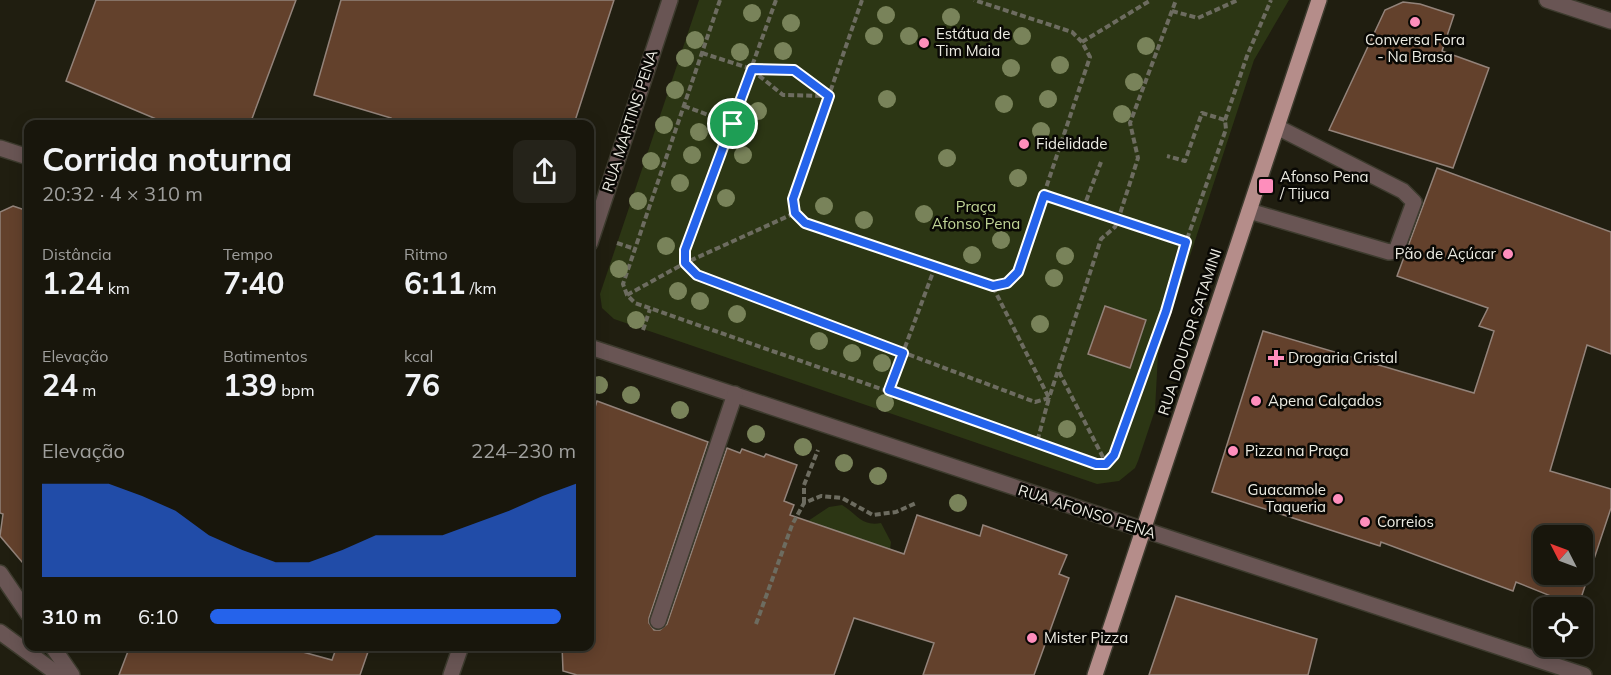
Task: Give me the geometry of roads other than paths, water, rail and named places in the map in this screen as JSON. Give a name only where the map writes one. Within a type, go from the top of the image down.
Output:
[{"type":"main road","name":"RUA DOUTOR SATAMINI","points":[[1095,675],[1319,0]]},
{"type":"street","name":"RUA MARTINS PENA","points":[[594,231],[670,0]]},
{"type":"street","points":[[1547,0],[1611,21]]},
{"type":"street","points":[[1249,211],[1389,252],[1396,251],[1414,202],[1403,191],[1276,127]]},
{"type":"street","points":[[0,148],[24,157]]},
{"type":"street","name":"RUA AFONSO PENA","points":[[594,348],[1584,675]]},
{"type":"street","points":[[658,621],[735,394]]},
{"type":"street","points":[[0,573],[24,608]]},
{"type":"street","points":[[0,632],[24,649]]},
{"type":"street","points":[[26,651],[59,675]]},
{"type":"street","points":[[55,651],[72,675]]},
{"type":"street","points":[[451,675],[459,651]]},
{"type":"place","name":"Conversa Fora - Na Brasa","points":[[1415,22]]},
{"type":"place","name":"Estátua de Tim Maia","points":[[924,43]]},
{"type":"place","name":"Fidelidade","points":[[1024,144]]},
{"type":"place","name":"Afonso Pena / Tijuca","points":[[1266,186]]},
{"type":"place","name":"Pão de Açúcar","points":[[1508,254]]},
{"type":"place","name":"Drogaria Cristal","points":[[1276,358]]},
{"type":"place","name":"Apena Calçados","points":[[1256,401]]},
{"type":"place","name":"Pizza na Praça","points":[[1233,451]]},
{"type":"place","name":"Guacamole Taqueria","points":[[1338,499]]},
{"type":"place","name":"Correios","points":[[1365,522]]},
{"type":"place","name":"Mister Pizza","points":[[1032,638]]},
{"type":"park label","name":"Praça Afonso Pena","points":[[976,216]]}]
